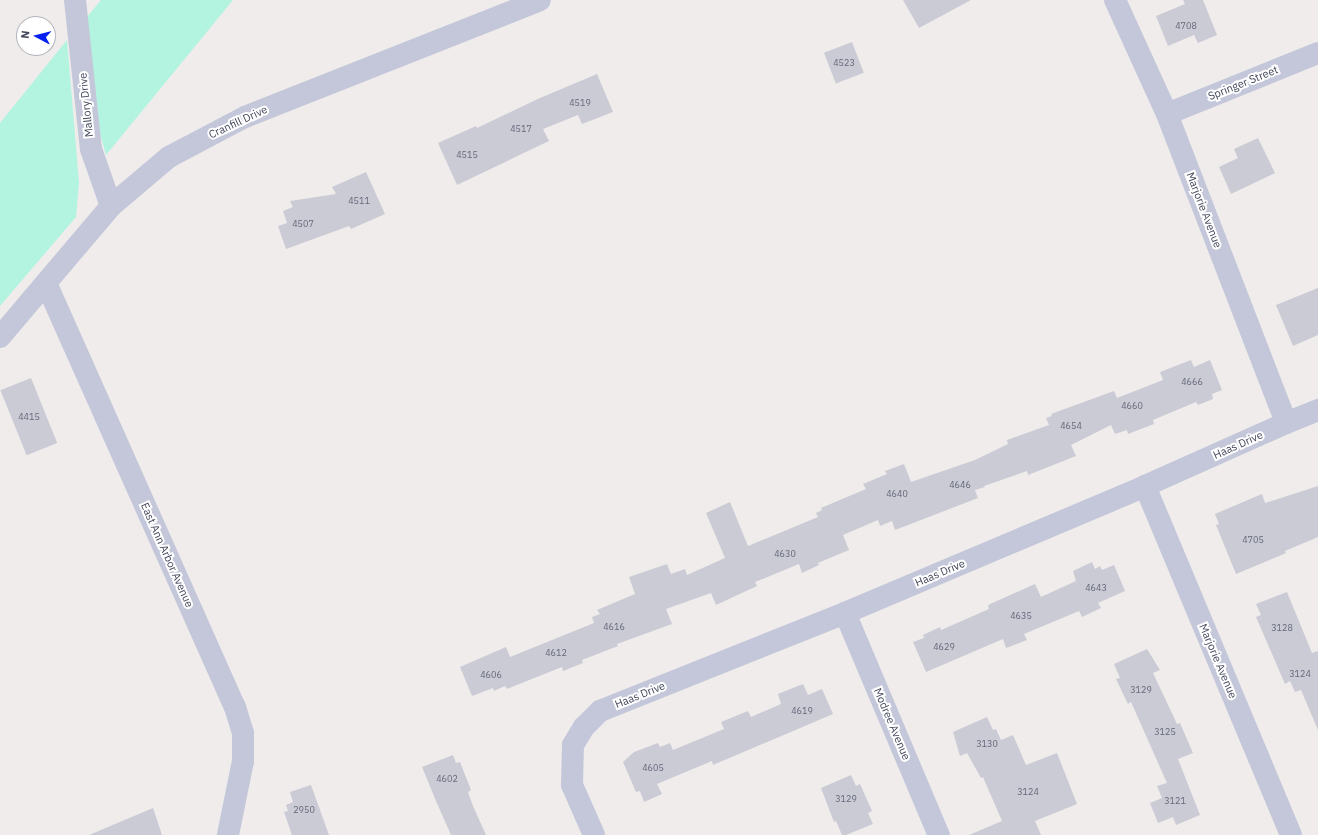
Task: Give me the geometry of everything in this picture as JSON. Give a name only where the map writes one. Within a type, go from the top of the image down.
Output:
[{"type":"street","name":"Mallory Drive","points":[[75,0],[91,149],[111,206]]},
{"type":"street","name":"Cranfill Drive","points":[[0,338],[111,206],[169,157],[245,117],[540,0]]},
{"type":"street","name":"Marjorie Avenue","points":[[1115,0],[1167,114],[1286,423]]},
{"type":"street","name":"Springer Street","points":[[1167,114],[1318,53]]},
{"type":"street","name":"East Ann Arbor Avenue","points":[[46,283],[235,708],[243,733],[243,761],[228,835]]},
{"type":"street","name":"Haas Drive","points":[[594,835],[572,785],[574,745],[584,727],[600,711],[844,613],[1145,486],[1318,410]]},
{"type":"street","name":"Marjorie Avenue","points":[[1145,486],[1291,835]]},
{"type":"street","name":"Modree Avenue","points":[[844,613],[939,835]]},
{"type":"green space","points":[[101,0],[233,0],[106,155],[100,133],[87,17]]},
{"type":"green space","points":[[67,40],[79,183],[76,217],[0,306],[0,123],[54,56],[56,56],[56,54]]},
{"type":"building","points":[[903,0],[971,0],[919,28]]},
{"type":"building","points":[[1183,0],[1203,0],[1217,35],[1198,43],[1194,35],[1168,46],[1156,16],[1185,4]]},
{"type":"building","points":[[852,42],[864,73],[836,84],[824,53]]},
{"type":"building","points":[[597,74],[613,112],[582,124],[578,115],[543,129],[549,141],[457,185],[438,143],[476,126],[477,128],[540,98]]},
{"type":"building","points":[[1258,138],[1275,173],[1231,194],[1219,167],[1238,158],[1234,149]]},
{"type":"building","points":[[366,172],[385,214],[351,229],[349,226],[286,249],[278,226],[287,223],[283,211],[293,207],[290,201],[336,194],[332,187]]},
{"type":"building","points":[[1318,288],[1318,335],[1293,346],[1276,305]]},
{"type":"building","points":[[1191,360],[1194,367],[1210,360],[1222,390],[1212,394],[1213,399],[1198,405],[1196,402],[1153,420],[1154,424],[1128,434],[1127,430],[1115,434],[1111,425],[1071,445],[1076,456],[1028,475],[1027,471],[984,486],[985,487],[975,490],[978,498],[895,530],[892,521],[880,526],[878,520],[843,535],[849,550],[818,563],[819,565],[802,573],[799,564],[755,582],[757,586],[716,605],[711,593],[666,609],[672,624],[617,644],[618,646],[582,660],[583,663],[563,671],[562,667],[507,689],[505,686],[494,691],[493,688],[472,696],[460,667],[506,647],[510,657],[594,623],[592,617],[600,614],[597,610],[635,594],[629,577],[667,564],[671,574],[685,569],[687,575],[725,558],[706,513],[730,502],[748,546],[818,517],[816,513],[822,510],[821,508],[866,489],[863,484],[887,474],[885,471],[904,464],[911,482],[975,460],[1008,444],[1007,440],[1049,425],[1046,418],[1052,416],[1051,414],[1114,391],[1117,398],[1163,380],[1160,372]]},
{"type":"building","points":[[31,378],[57,443],[27,455],[0,390]]},
{"type":"building","points":[[1318,486],[1318,537],[1285,551],[1286,553],[1236,574],[1216,525],[1219,524],[1215,514],[1262,494],[1265,503]]},
{"type":"building","points":[[1092,562],[1095,569],[1100,566],[1102,570],[1114,565],[1125,591],[1098,603],[1101,608],[1082,617],[1079,611],[1024,634],[1027,640],[1006,648],[1003,639],[926,672],[913,642],[924,638],[923,635],[940,627],[941,630],[989,609],[988,605],[1035,584],[1041,597],[1076,581],[1073,571]]},
{"type":"building","points":[[1287,592],[1312,653],[1318,651],[1318,730],[1301,690],[1295,692],[1290,681],[1285,684],[1256,617],[1261,615],[1256,604]]},
{"type":"building","points":[[1147,649],[1160,670],[1153,673],[1177,724],[1180,723],[1193,753],[1178,759],[1200,815],[1176,825],[1173,817],[1158,823],[1150,803],[1162,798],[1157,786],[1167,783],[1131,702],[1128,704],[1116,679],[1120,678],[1114,664]]},
{"type":"building","points":[[803,684],[808,695],[822,689],[833,714],[713,765],[712,761],[657,784],[662,794],[644,802],[640,791],[636,792],[623,762],[634,752],[658,743],[660,747],[670,743],[673,750],[724,729],[721,722],[748,711],[751,717],[781,704],[778,694]]},
{"type":"building","points":[[987,717],[993,730],[996,729],[1001,740],[1013,735],[1026,765],[1057,753],[1077,804],[1035,821],[1041,835],[969,835],[1002,821],[983,777],[981,778],[967,753],[960,756],[953,732]]},
{"type":"building","points":[[453,755],[456,763],[460,762],[471,790],[468,792],[486,835],[451,835],[436,801],[422,767]]},
{"type":"building","points":[[851,775],[856,786],[860,784],[872,811],[868,813],[873,824],[846,835],[842,835],[836,821],[834,822],[821,788]]},
{"type":"building","points":[[311,785],[329,835],[292,835],[284,812],[288,811],[286,805],[293,802],[290,792]]},
{"type":"building","points":[[153,808],[162,835],[89,835]]}]
